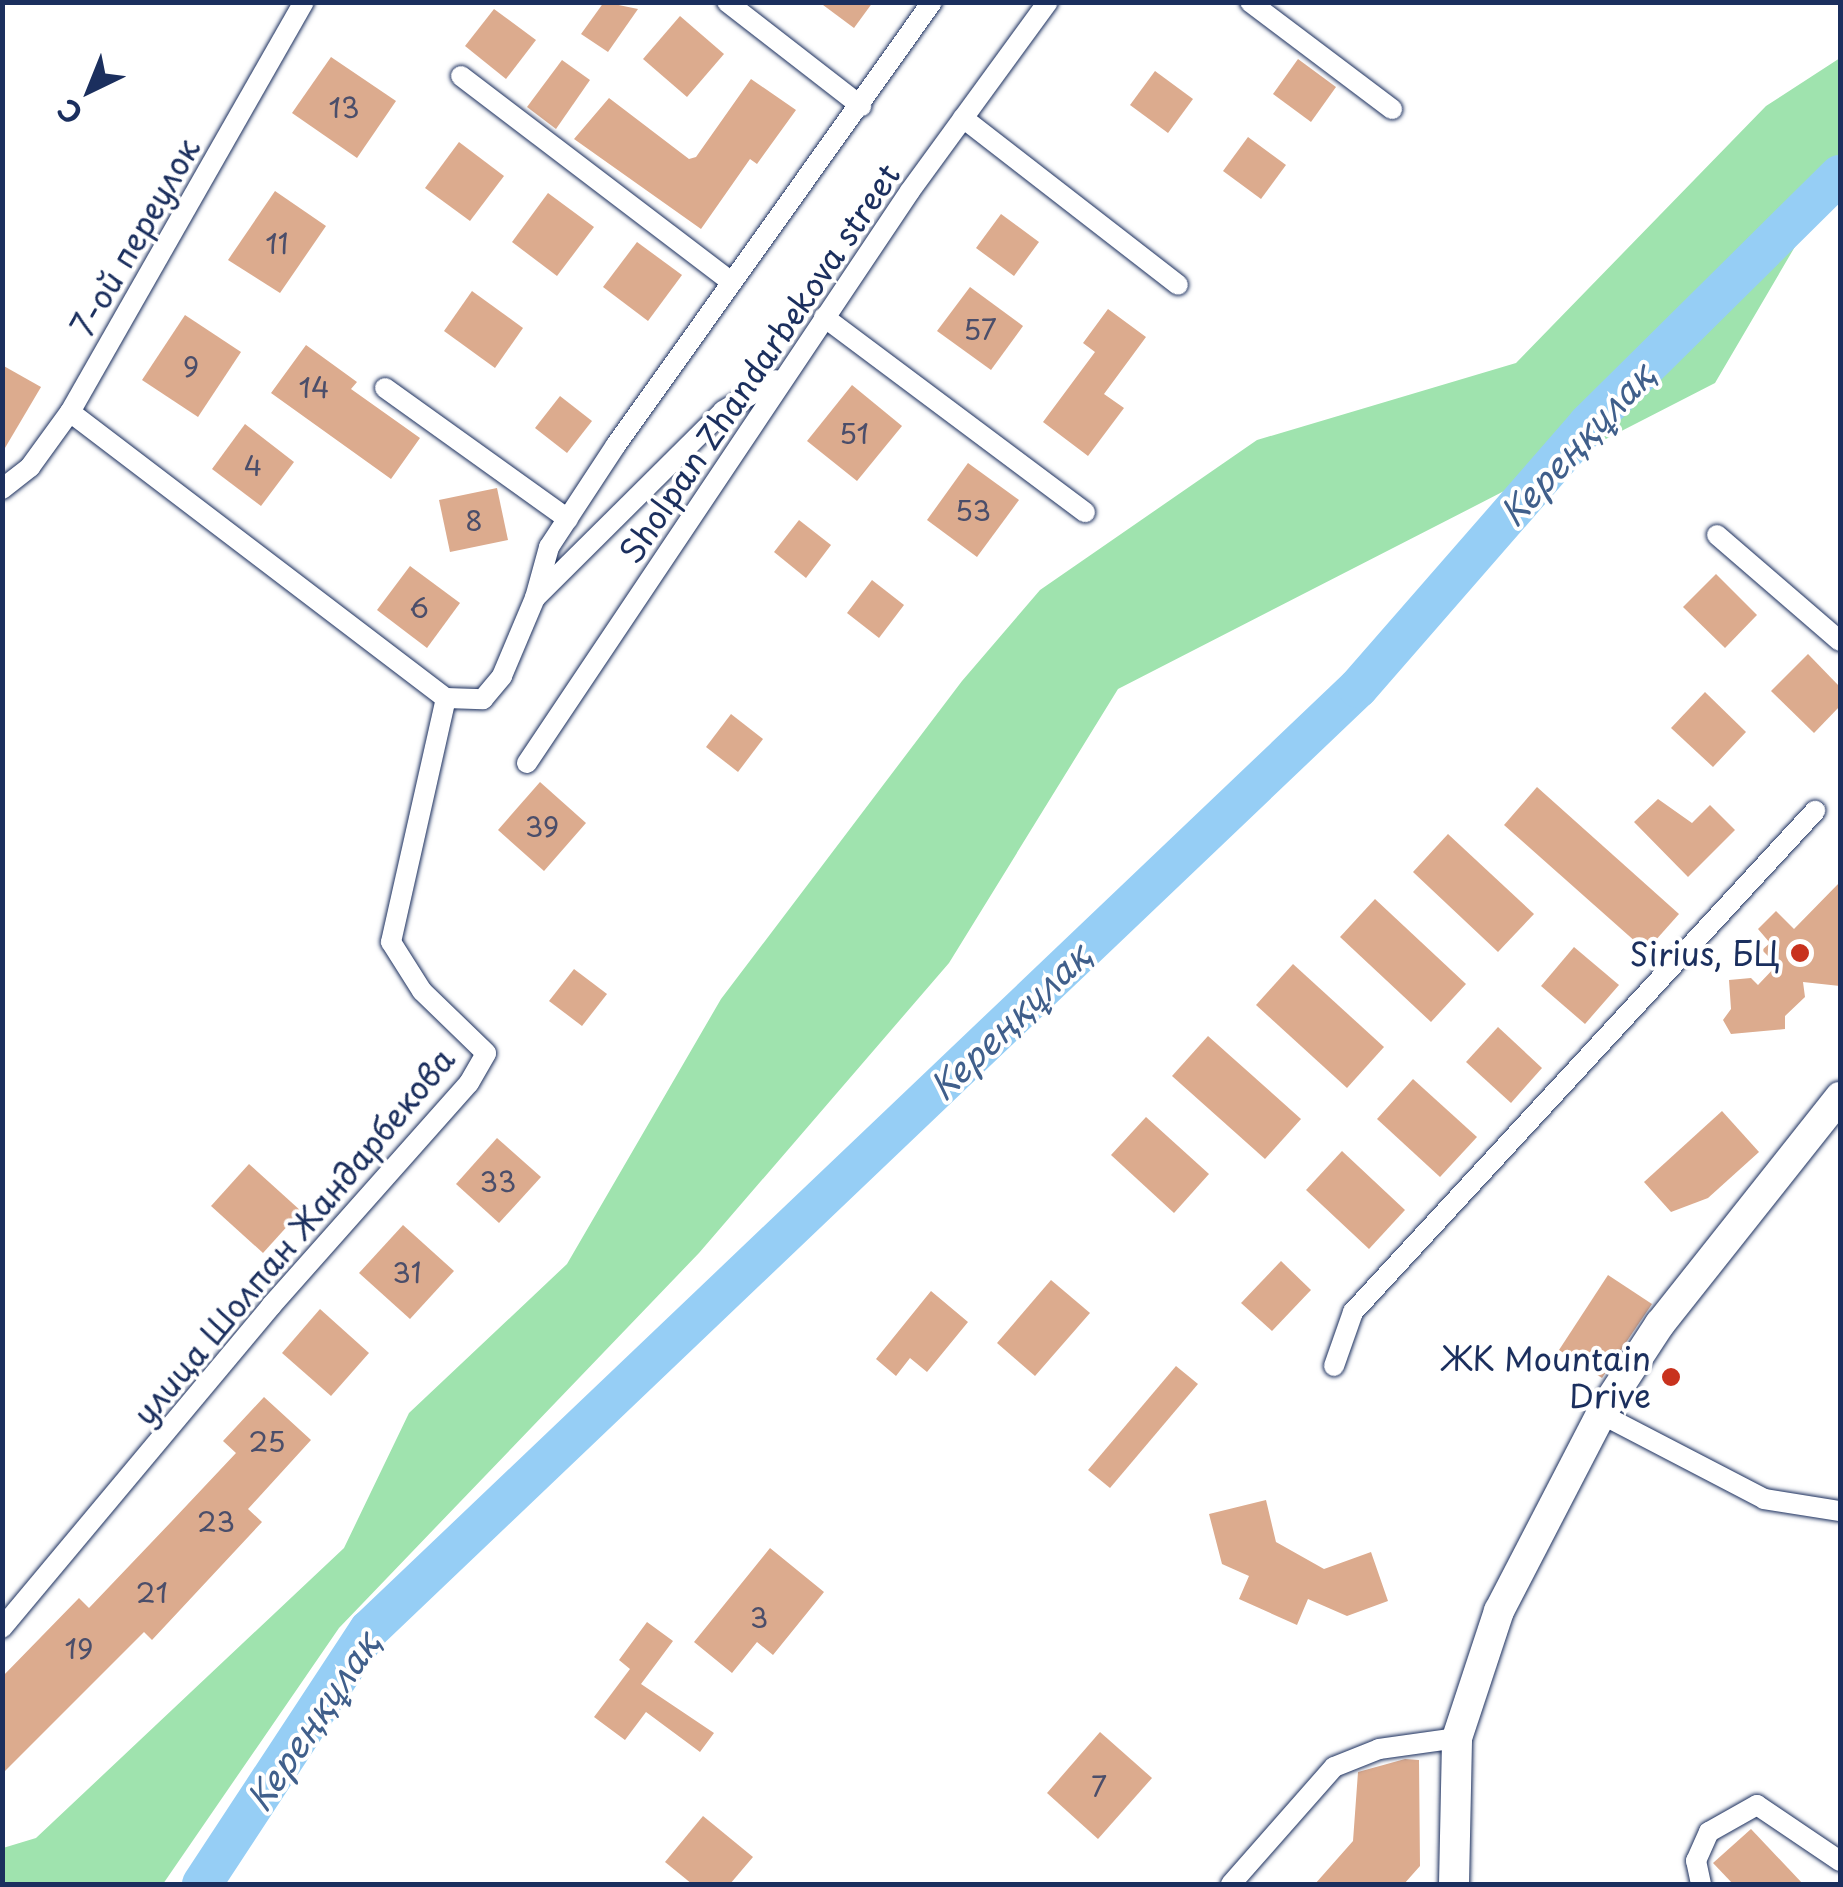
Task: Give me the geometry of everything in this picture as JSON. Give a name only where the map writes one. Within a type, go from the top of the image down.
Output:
[{"type":"street","name":"7-ой переулок","points":[[2,490],[30,467],[70,412],[304,2]]},
{"type":"street","points":[[727,2],[861,106]]},
{"type":"street","points":[[70,412],[446,698],[483,699],[502,676],[535,598],[549,547],[729,280],[861,106],[932,2]]},
{"type":"street","name":"Sholpan Zhandarbekova street","points":[[527,763],[782,377],[1048,2]]},
{"type":"street","points":[[1250,2],[1392,109]]},
{"type":"street","points":[[462,76],[729,280]]},
{"type":"street","points":[[963,118],[1178,286]]},
{"type":"street","points":[[824,317],[1084,512]]},
{"type":"street","points":[[535,598],[723,412],[782,377]]},
{"type":"street","points":[[384,388],[568,519]]},
{"type":"street","points":[[1717,536],[1840,641]]},
{"type":"street","name":"улица Шолпан Жандарбекова","points":[[2,1628],[272,1306],[469,1084],[486,1053],[422,991],[392,942],[446,698]]},
{"type":"street","points":[[1334,1366],[1353,1312],[1815,811]]},
{"type":"street","points":[[1454,1884],[1457,1738],[1499,1611],[1601,1414],[1701,1267],[1840,1097]]},
{"type":"street","points":[[1601,1414],[1764,1499],[1840,1511]]},
{"type":"street","points":[[1230,1884],[1334,1767],[1379,1749],[1457,1738]]},
{"type":"street","points":[[1701,1884],[1696,1861],[1708,1832],[1757,1805],[1840,1861]]},
{"type":"green space","points":[[1840,58],[1840,191],[1820,204],[1715,383],[1118,689],[949,963],[699,1253],[339,1628],[163,1884],[3,1884],[3,1848],[36,1838],[344,1548],[409,1413],[567,1264],[721,999],[962,681],[1040,590],[1257,440],[1516,363],[1766,106]]},
{"type":"building","points":[[604,2],[638,9],[608,52],[581,34]]},
{"type":"building","points":[[819,2],[873,2],[854,28]]},
{"type":"building","points":[[494,9],[536,40],[506,79],[465,46]]},
{"type":"building","points":[[680,16],[724,54],[687,97],[643,59]]},
{"type":"building","points":[[331,57],[396,101],[357,158],[292,113]]},
{"type":"building","points":[[1298,59],[1336,87],[1311,122],[1273,94]]},
{"type":"building","points":[[562,60],[590,80],[556,129],[527,107]]},
{"type":"building","points":[[1155,71],[1193,99],[1168,133],[1130,105]]},
{"type":"building","points":[[751,79],[796,110],[757,164],[750,159],[701,229],[574,139],[609,98],[689,159],[696,157]]},
{"type":"building","points":[[1248,137],[1286,165],[1261,199],[1223,171]]},
{"type":"building","points":[[459,142],[504,176],[470,221],[425,188]]},
{"type":"building","points":[[275,191],[326,226],[280,293],[228,260]]},
{"type":"building","points":[[548,193],[594,227],[557,276],[512,242]]},
{"type":"building","points":[[1001,214],[1039,242],[1014,276],[976,248]]},
{"type":"building","points":[[637,242],[682,275],[648,321],[603,287]]},
{"type":"building","points":[[970,287],[1023,326],[991,370],[937,331]]},
{"type":"building","points":[[472,291],[523,328],[495,368],[444,331]]},
{"type":"building","points":[[1108,309],[1146,337],[1104,394],[1124,408],[1088,456],[1043,422],[1095,352],[1083,343]]},
{"type":"building","points":[[185,315],[241,352],[198,417],[142,380]]},
{"type":"building","points":[[306,345],[357,382],[351,389],[420,438],[391,479],[271,393]]},
{"type":"building","points":[[2,365],[41,387],[2,453]]},
{"type":"building","points":[[852,385],[902,426],[857,481],[807,441]]},
{"type":"building","points":[[560,396],[592,421],[567,453],[535,428]]},
{"type":"building","points":[[245,424],[294,462],[261,506],[212,469]]},
{"type":"building","points":[[968,463],[1019,500],[977,557],[927,520]]},
{"type":"building","points":[[497,488],[508,540],[450,552],[439,500]]},
{"type":"building","points":[[799,520],[831,545],[806,578],[774,552]]},
{"type":"building","points":[[410,566],[460,603],[427,648],[377,610]]},
{"type":"building","points":[[1716,574],[1757,615],[1725,648],[1683,607]]},
{"type":"building","points":[[872,580],[904,605],[879,638],[847,613]]},
{"type":"building","points":[[1808,654],[1840,687],[1840,706],[1814,733],[1771,691]]},
{"type":"building","points":[[1705,692],[1746,732],[1713,767],[1671,728]]},
{"type":"building","points":[[731,714],[763,739],[738,772],[706,747]]},
{"type":"building","points":[[540,782],[586,823],[544,871],[498,830]]},
{"type":"building","points":[[1537,787],[1679,914],[1646,951],[1504,825]]},
{"type":"building","points":[[1658,799],[1692,823],[1710,805],[1735,830],[1688,877],[1634,822]]},
{"type":"building","points":[[1448,834],[1534,914],[1498,952],[1413,872]]},
{"type":"building","name":"Sirius, БЦ","points":[[1840,882],[1840,986],[1803,982],[1805,997],[1785,1016],[1785,1029],[1731,1034],[1723,1020],[1731,1009],[1729,980],[1751,978],[1758,985],[1777,965],[1762,950],[1770,943],[1758,929],[1776,911],[1794,929]]},
{"type":"building","points":[[1375,899],[1466,984],[1431,1022],[1340,937]]},
{"type":"building","points":[[1574,947],[1619,985],[1585,1024],[1541,986]]},
{"type":"building","points":[[1293,964],[1384,1047],[1347,1088],[1256,1005]]},
{"type":"building","points":[[574,969],[607,994],[582,1026],[549,1001]]},
{"type":"building","points":[[1498,1027],[1542,1068],[1511,1103],[1466,1062]]},
{"type":"building","points":[[1208,1036],[1301,1119],[1265,1159],[1172,1076]]},
{"type":"building","points":[[1413,1079],[1477,1137],[1440,1177],[1377,1119]]},
{"type":"building","points":[[1722,1111],[1759,1152],[1708,1198],[1671,1212],[1644,1182]]},
{"type":"building","points":[[1146,1117],[1209,1174],[1174,1213],[1111,1155]]},
{"type":"building","points":[[497,1138],[541,1177],[499,1223],[456,1184]]},
{"type":"building","points":[[1342,1151],[1405,1210],[1369,1249],[1306,1190]]},
{"type":"building","points":[[249,1164],[301,1211],[263,1253],[211,1206]]},
{"type":"building","points":[[403,1225],[454,1271],[410,1319],[359,1273]]},
{"type":"building","points":[[1281,1261],[1311,1290],[1272,1331],[1241,1303]]},
{"type":"building","points":[[1608,1275],[1652,1304],[1602,1378],[1559,1350]]},
{"type":"building","points":[[1051,1280],[1090,1313],[1035,1376],[997,1343]]},
{"type":"building","points":[[931,1291],[968,1322],[927,1372],[910,1358],[896,1376],[876,1359]]},
{"type":"building","points":[[320,1309],[369,1353],[331,1396],[282,1353]]},
{"type":"building","points":[[1176,1366],[1198,1384],[1110,1488],[1088,1470]]},
{"type":"building","points":[[264,1397],[311,1440],[248,1509],[262,1522],[152,1640],[144,1632],[2,1774],[2,1677],[79,1598],[89,1608],[236,1453],[223,1441]]},
{"type":"building","points":[[1266,1500],[1276,1542],[1324,1569],[1371,1552],[1388,1601],[1347,1616],[1308,1599],[1297,1625],[1239,1599],[1249,1576],[1222,1564],[1209,1514]]},
{"type":"building","points":[[770,1548],[824,1592],[773,1655],[757,1642],[732,1673],[694,1642]]},
{"type":"building","points":[[647,1622],[673,1641],[641,1684],[714,1733],[700,1752],[646,1712],[625,1740],[594,1717],[630,1669],[619,1660]]},
{"type":"building","points":[[1100,1732],[1152,1778],[1098,1839],[1047,1793]]},
{"type":"building","points":[[1405,1759],[1419,1760],[1420,1866],[1404,1884],[1315,1884],[1353,1841],[1358,1772]]},
{"type":"building","points":[[703,1816],[753,1857],[730,1884],[692,1884],[665,1862]]},
{"type":"building","points":[[1751,1829],[1803,1884],[1733,1884],[1713,1863]]},
{"type":"waterway","name":"Кереңқұлақ","points":[[202,1884],[369,1630],[1358,688],[1588,424],[1840,175]]},
{"type":"place","name":"Sirius, БЦ","points":[[1800,953]]},
{"type":"place","name":"ЖК Mountain Drive","points":[[1671,1377]]}]
